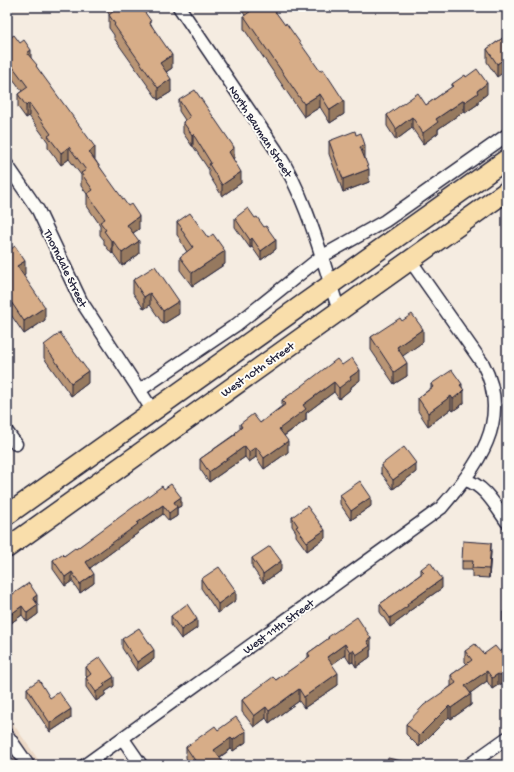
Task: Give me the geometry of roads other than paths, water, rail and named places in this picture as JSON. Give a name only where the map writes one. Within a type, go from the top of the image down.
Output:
[{"type":"main road","points":[[7,515],[507,159]]},
{"type":"main road","name":"West 10th Street","points":[[7,548],[507,191]]},
{"type":"street","name":"North Bauman Street","points":[[179,7],[290,173],[306,209],[339,311]]},
{"type":"street","points":[[140,390],[236,325],[321,257],[385,221],[507,135]]},
{"type":"street","name":"Thorndale Street","points":[[7,165],[38,210],[81,301],[153,411]]},
{"type":"street","points":[[410,260],[483,364],[489,376],[492,387],[494,413],[492,425],[478,460],[465,480],[473,483],[484,491],[507,522]]},
{"type":"street","points":[[7,432],[16,444]]},
{"type":"street","name":"West 11th Street","points":[[85,765],[441,508],[465,480]]},
{"type":"street","points":[[7,735],[28,765]]},
{"type":"street","points":[[470,765],[507,738]]},
{"type":"street","points":[[122,739],[141,765]]}]
